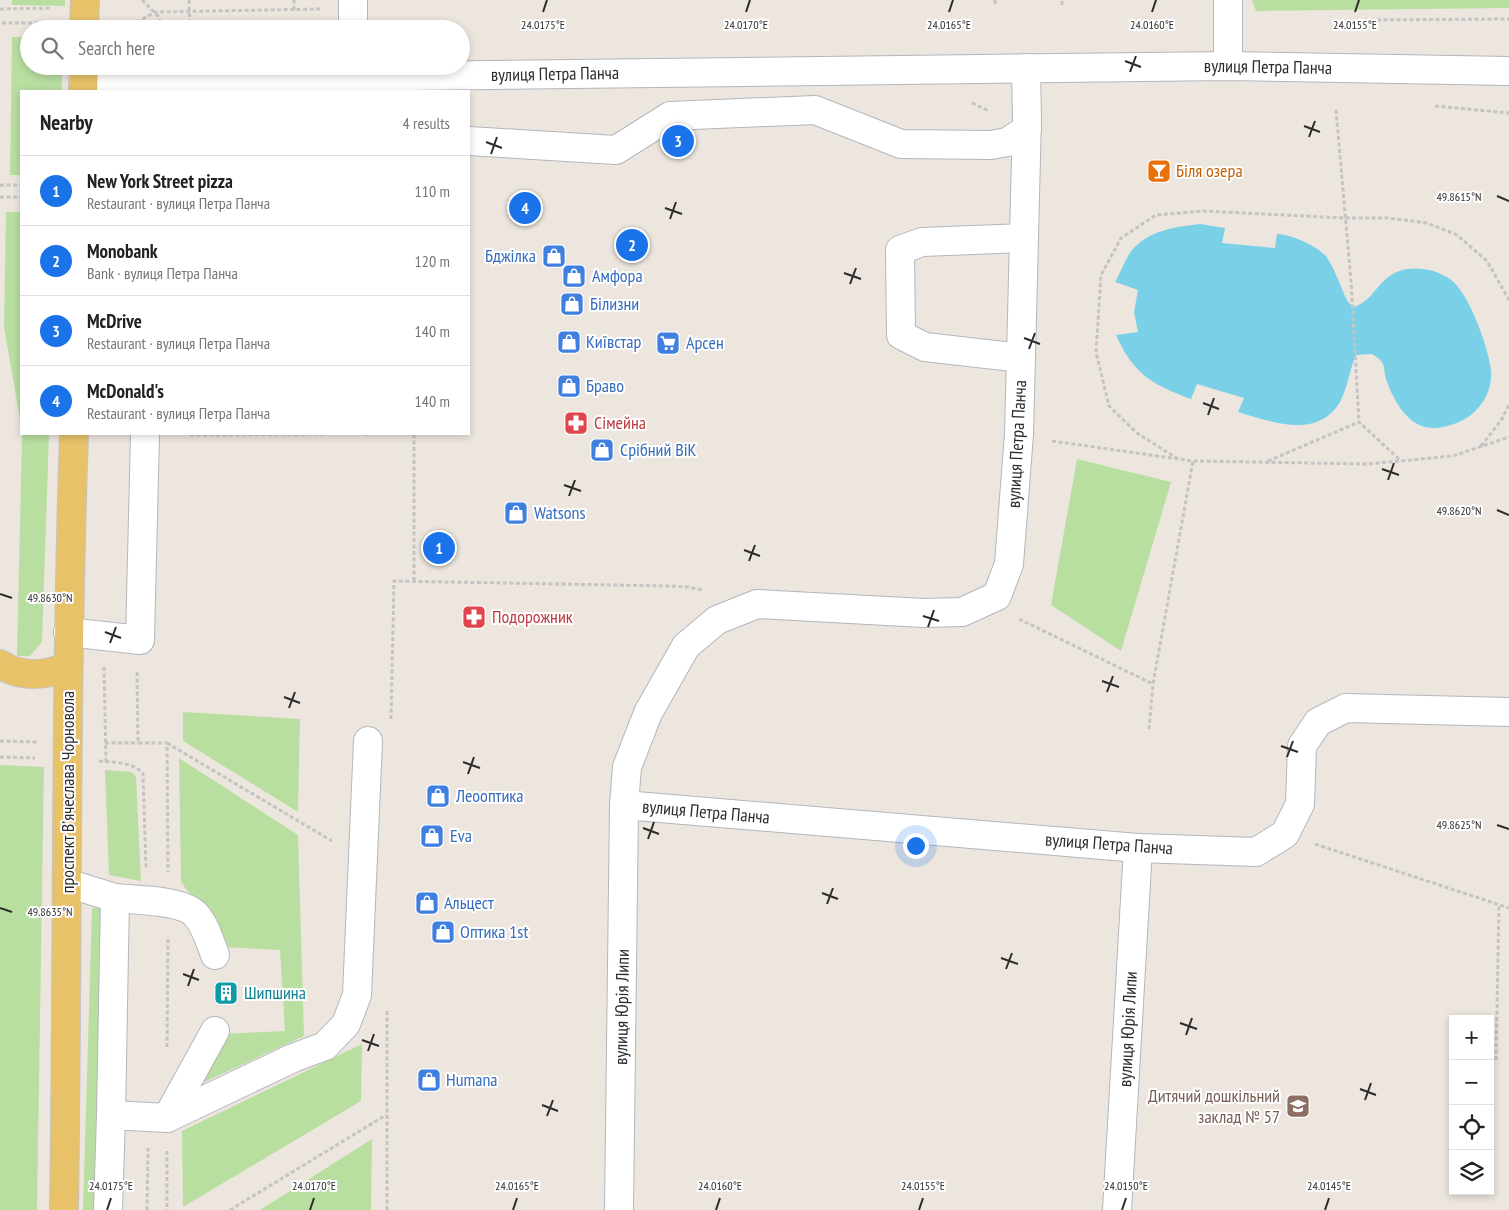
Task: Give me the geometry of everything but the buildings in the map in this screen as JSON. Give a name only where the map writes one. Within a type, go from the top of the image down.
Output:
[{"type":"main road","points":[[84,20],[85,0]]},
{"type":"main road","name":"проспект Вʼячеслава Чорновола","points":[[64,1210],[68,988],[68,632],[74,435]]},
{"type":"main road","points":[[0,664],[8,669],[32,674],[52,674],[68,666]]},
{"type":"street","points":[[353,0],[353,20]]},
{"type":"street","points":[[1228,0],[1228,66]]},
{"type":"street","name":"вулиця Петра Панча","points":[[470,70],[1228,66],[1509,71]]},
{"type":"street","name":"вулиця Петра Панча","points":[[1026,68],[1027,129],[1019,434],[1009,564],[996,596],[962,612],[924,613],[758,604],[717,620],[686,646],[648,714],[628,768],[624,805],[1138,848],[1256,852],[1285,834]]},
{"type":"street","name":"вулиця Петра Панча","points":[[83,79],[218,75]]},
{"type":"street","points":[[470,141],[616,150],[670,116],[816,110],[902,144],[991,145],[1007,142],[1027,129]]},
{"type":"street","points":[[1021,358],[924,347],[901,336],[900,250],[922,242],[1024,238]]},
{"type":"street","points":[[68,632],[140,640],[145,435]]},
{"type":"street","points":[[1285,834],[1300,804],[1302,746],[1318,722],[1346,708],[1509,712]]},
{"type":"street","points":[[111,1116],[167,1118],[293,1058],[325,1046],[346,1024],[357,995],[368,741]]},
{"type":"street","name":"вулиця Юрія Липи","points":[[620,1210],[624,805]]},
{"type":"street","name":"вулиця Юрія Липи","points":[[1117,1210],[1138,848]]},
{"type":"street","points":[[67,883],[115,898],[168,904],[193,912],[201,920],[216,956]]},
{"type":"street","points":[[108,1210],[115,898]]},
{"type":"street","points":[[167,1118],[215,1031]]},
{"type":"path","points":[[142,0],[155,12],[160,20]]},
{"type":"path","points":[[189,20],[190,0]]},
{"type":"path","points":[[294,0],[294,10]]},
{"type":"path","points":[[1062,0],[1062,5]]},
{"type":"path","points":[[0,9],[56,8]]},
{"type":"path","points":[[141,20],[155,12],[321,9]]},
{"type":"path","points":[[1364,20],[1509,19]]},
{"type":"path","points":[[2,23],[20,23]]},
{"type":"path","points":[[1435,106],[1509,113]]},
{"type":"path","points":[[1336,110],[1351,281],[1359,422],[1401,461]]},
{"type":"path","points":[[0,185],[20,185]]},
{"type":"path","points":[[0,197],[20,197]]},
{"type":"path","points":[[1178,459],[1137,433],[1109,406],[1096,352],[1097,312],[1101,275],[1121,238],[1156,215],[1203,211],[1346,218],[1388,218],[1427,223],[1458,235],[1487,261],[1509,300]]},
{"type":"path","points":[[1480,447],[1502,419],[1509,404]]},
{"type":"path","points":[[1265,462],[1359,422]]},
{"type":"path","points":[[1019,434],[1058,443],[1192,461],[1368,464],[1453,456],[1509,436]]},
{"type":"path","points":[[414,435],[414,581]]},
{"type":"path","points":[[1149,729],[1153,684],[1192,461]]},
{"type":"path","points":[[394,581],[688,587],[758,604]]},
{"type":"path","points":[[1019,619],[1153,684]]},
{"type":"path","points":[[0,741],[38,742]]},
{"type":"path","points":[[105,743],[138,742]]},
{"type":"path","points":[[166,743],[363,859]]},
{"type":"path","points":[[0,757],[38,758]]},
{"type":"path","points":[[106,762],[132,765],[139,768],[143,774],[147,902]]},
{"type":"path","points":[[1285,834],[1509,908]]},
{"type":"path","points":[[1496,1060],[1499,904]]},
{"type":"path","points":[[230,1210],[386,1115]]},
{"type":"green space","points":[[12,0],[65,0],[65,6],[12,5]]},
{"type":"green space","points":[[1252,0],[1509,0],[1509,8],[1256,11]]},
{"type":"green space","points":[[12,37],[20,37],[20,75],[62,75],[62,90],[20,90],[20,175],[10,175]]},
{"type":"green space","points":[[6,212],[20,212],[20,419],[4,327]]},
{"type":"green space","points":[[22,435],[49,435],[42,642],[30,656],[17,656]]},
{"type":"green space","points":[[1077,459],[1171,482],[1121,651],[1051,605]]},
{"type":"green space","points":[[183,712],[300,719],[298,812],[183,741]]},
{"type":"green space","points":[[179,758],[298,835],[304,1036],[200,1084],[221,1034],[285,1031],[280,950],[223,947],[216,924],[208,907],[191,894],[181,881]]},
{"type":"green space","points":[[0,765],[44,767],[37,1210],[0,1210]]},
{"type":"green space","points":[[105,770],[131,772],[136,776],[141,881],[109,875]]},
{"type":"green space","points":[[92,908],[107,908],[98,1210],[83,1210]]},
{"type":"green space","points":[[362,1044],[361,1101],[183,1207],[182,1131]]},
{"type":"green space","points":[[372,1139],[371,1210],[260,1210]]},
{"type":"water","points":[[1200,224],[1225,228],[1222,243],[1275,248],[1277,234],[1297,239],[1312,246],[1328,259],[1348,302],[1354,307],[1368,298],[1390,276],[1407,269],[1418,268],[1434,271],[1450,279],[1457,286],[1471,308],[1486,349],[1491,379],[1490,387],[1483,402],[1472,414],[1455,423],[1434,428],[1418,424],[1411,420],[1400,408],[1386,379],[1382,363],[1372,354],[1356,355],[1340,402],[1330,414],[1319,421],[1306,424],[1279,423],[1238,412],[1244,398],[1197,384],[1191,399],[1155,383],[1137,369],[1116,335],[1138,332],[1134,312],[1138,290],[1115,282],[1127,257],[1146,238],[1172,228]]},
{"type":"place","name":"McDrive","points":[[678,141]]},
{"type":"place","name":"Біля озера","points":[[1159,171]]},
{"type":"place","name":"McDonald's","points":[[525,208]]},
{"type":"place","name":"Monobank","points":[[632,245]]},
{"type":"place","name":"Бджілка","points":[[554,256]]},
{"type":"place","name":"Амфора","points":[[574,276]]},
{"type":"place","name":"Білизни","points":[[572,304]]},
{"type":"place","name":"Київстар","points":[[569,342]]},
{"type":"place","name":"Арсен","points":[[668,343]]},
{"type":"place","name":"Браво","points":[[569,386]]},
{"type":"place","name":"Сімейна","points":[[576,423]]},
{"type":"place","name":"Срібний ВіК","points":[[602,450]]},
{"type":"place","name":"Watsons","points":[[516,513]]},
{"type":"place","name":"New York Street pizza","points":[[439,548]]},
{"type":"place","name":"Подорожник","points":[[474,617]]},
{"type":"place","name":"Леооптика","points":[[438,796]]},
{"type":"place","name":"Eva","points":[[432,836]]},
{"type":"place","name":"Альцест","points":[[427,903]]},
{"type":"place","name":"Оптика 1st","points":[[443,932]]},
{"type":"place","name":"Шипшина","points":[[226,993]]},
{"type":"place","name":"Humana","points":[[429,1080]]},
{"type":"place","name":"Дитячий дошкільний заклад № 57","points":[[1298,1106]]}]
